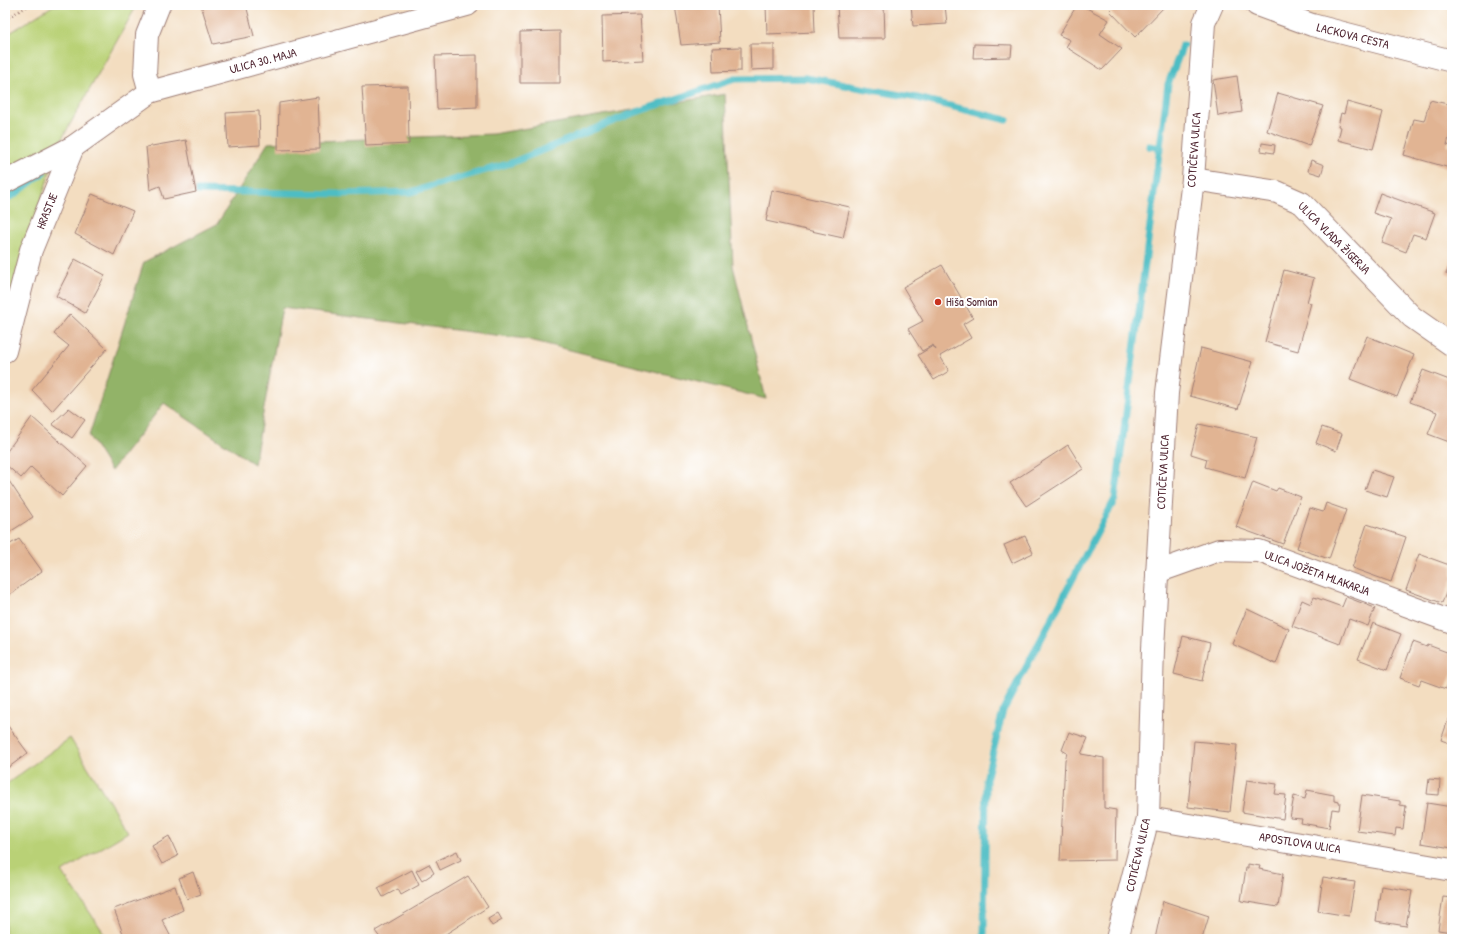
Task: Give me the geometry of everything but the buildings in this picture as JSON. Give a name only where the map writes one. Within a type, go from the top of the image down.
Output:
[{"type":"street","points":[[150,92],[145,74],[146,35],[159,5]]},
{"type":"street","name":"ULICA 30. MAJA","points":[[73,147],[150,92],[466,5]]},
{"type":"street","name":"COTIČEVA ULICA","points":[[1117,939],[1148,818],[1152,648],[1167,393],[1193,179],[1204,23],[1212,5]]},
{"type":"street","name":"LACKOVA CESTA","points":[[1257,5],[1312,25],[1452,61]]},
{"type":"street","points":[[5,182],[73,147]]},
{"type":"street","name":"HRASTJE","points":[[5,351],[31,250],[73,147]]},
{"type":"street","name":"ULICA VLADA ŽIGERJA","points":[[1193,179],[1220,182],[1276,192],[1302,203],[1412,317],[1452,345]]},
{"type":"street","name":"ULICA JOŽETA MLAKARJA","points":[[1157,572],[1219,550],[1259,551],[1452,622]]},
{"type":"street","name":"APOSTLOVA ULICA","points":[[1148,818],[1452,870]]},
{"type":"path","points":[[5,19],[30,5]]},
{"type":"green space","points":[[54,5],[137,5],[59,144],[7,307],[5,308],[5,36]]},
{"type":"green space","points":[[725,94],[733,266],[766,399],[526,339],[282,308],[254,464],[164,403],[111,471],[89,436],[144,262],[217,224],[268,143],[493,134]]},
{"type":"green space","points":[[70,738],[128,832],[62,872],[106,936],[101,939],[5,939],[5,785]]},
{"type":"waterway","points":[[984,939],[986,780],[1003,711],[1115,499],[1168,84],[1183,45]]},
{"type":"waterway","points":[[198,191],[342,194],[411,192],[511,163],[631,114],[735,79],[806,78],[917,98],[1007,120]]},
{"type":"waterway","points":[[1149,146],[1161,148]]},
{"type":"waterway","points":[[5,199],[14,195],[43,173]]},
{"type":"place","name":"Hiša Somian","points":[[938,302]]}]
